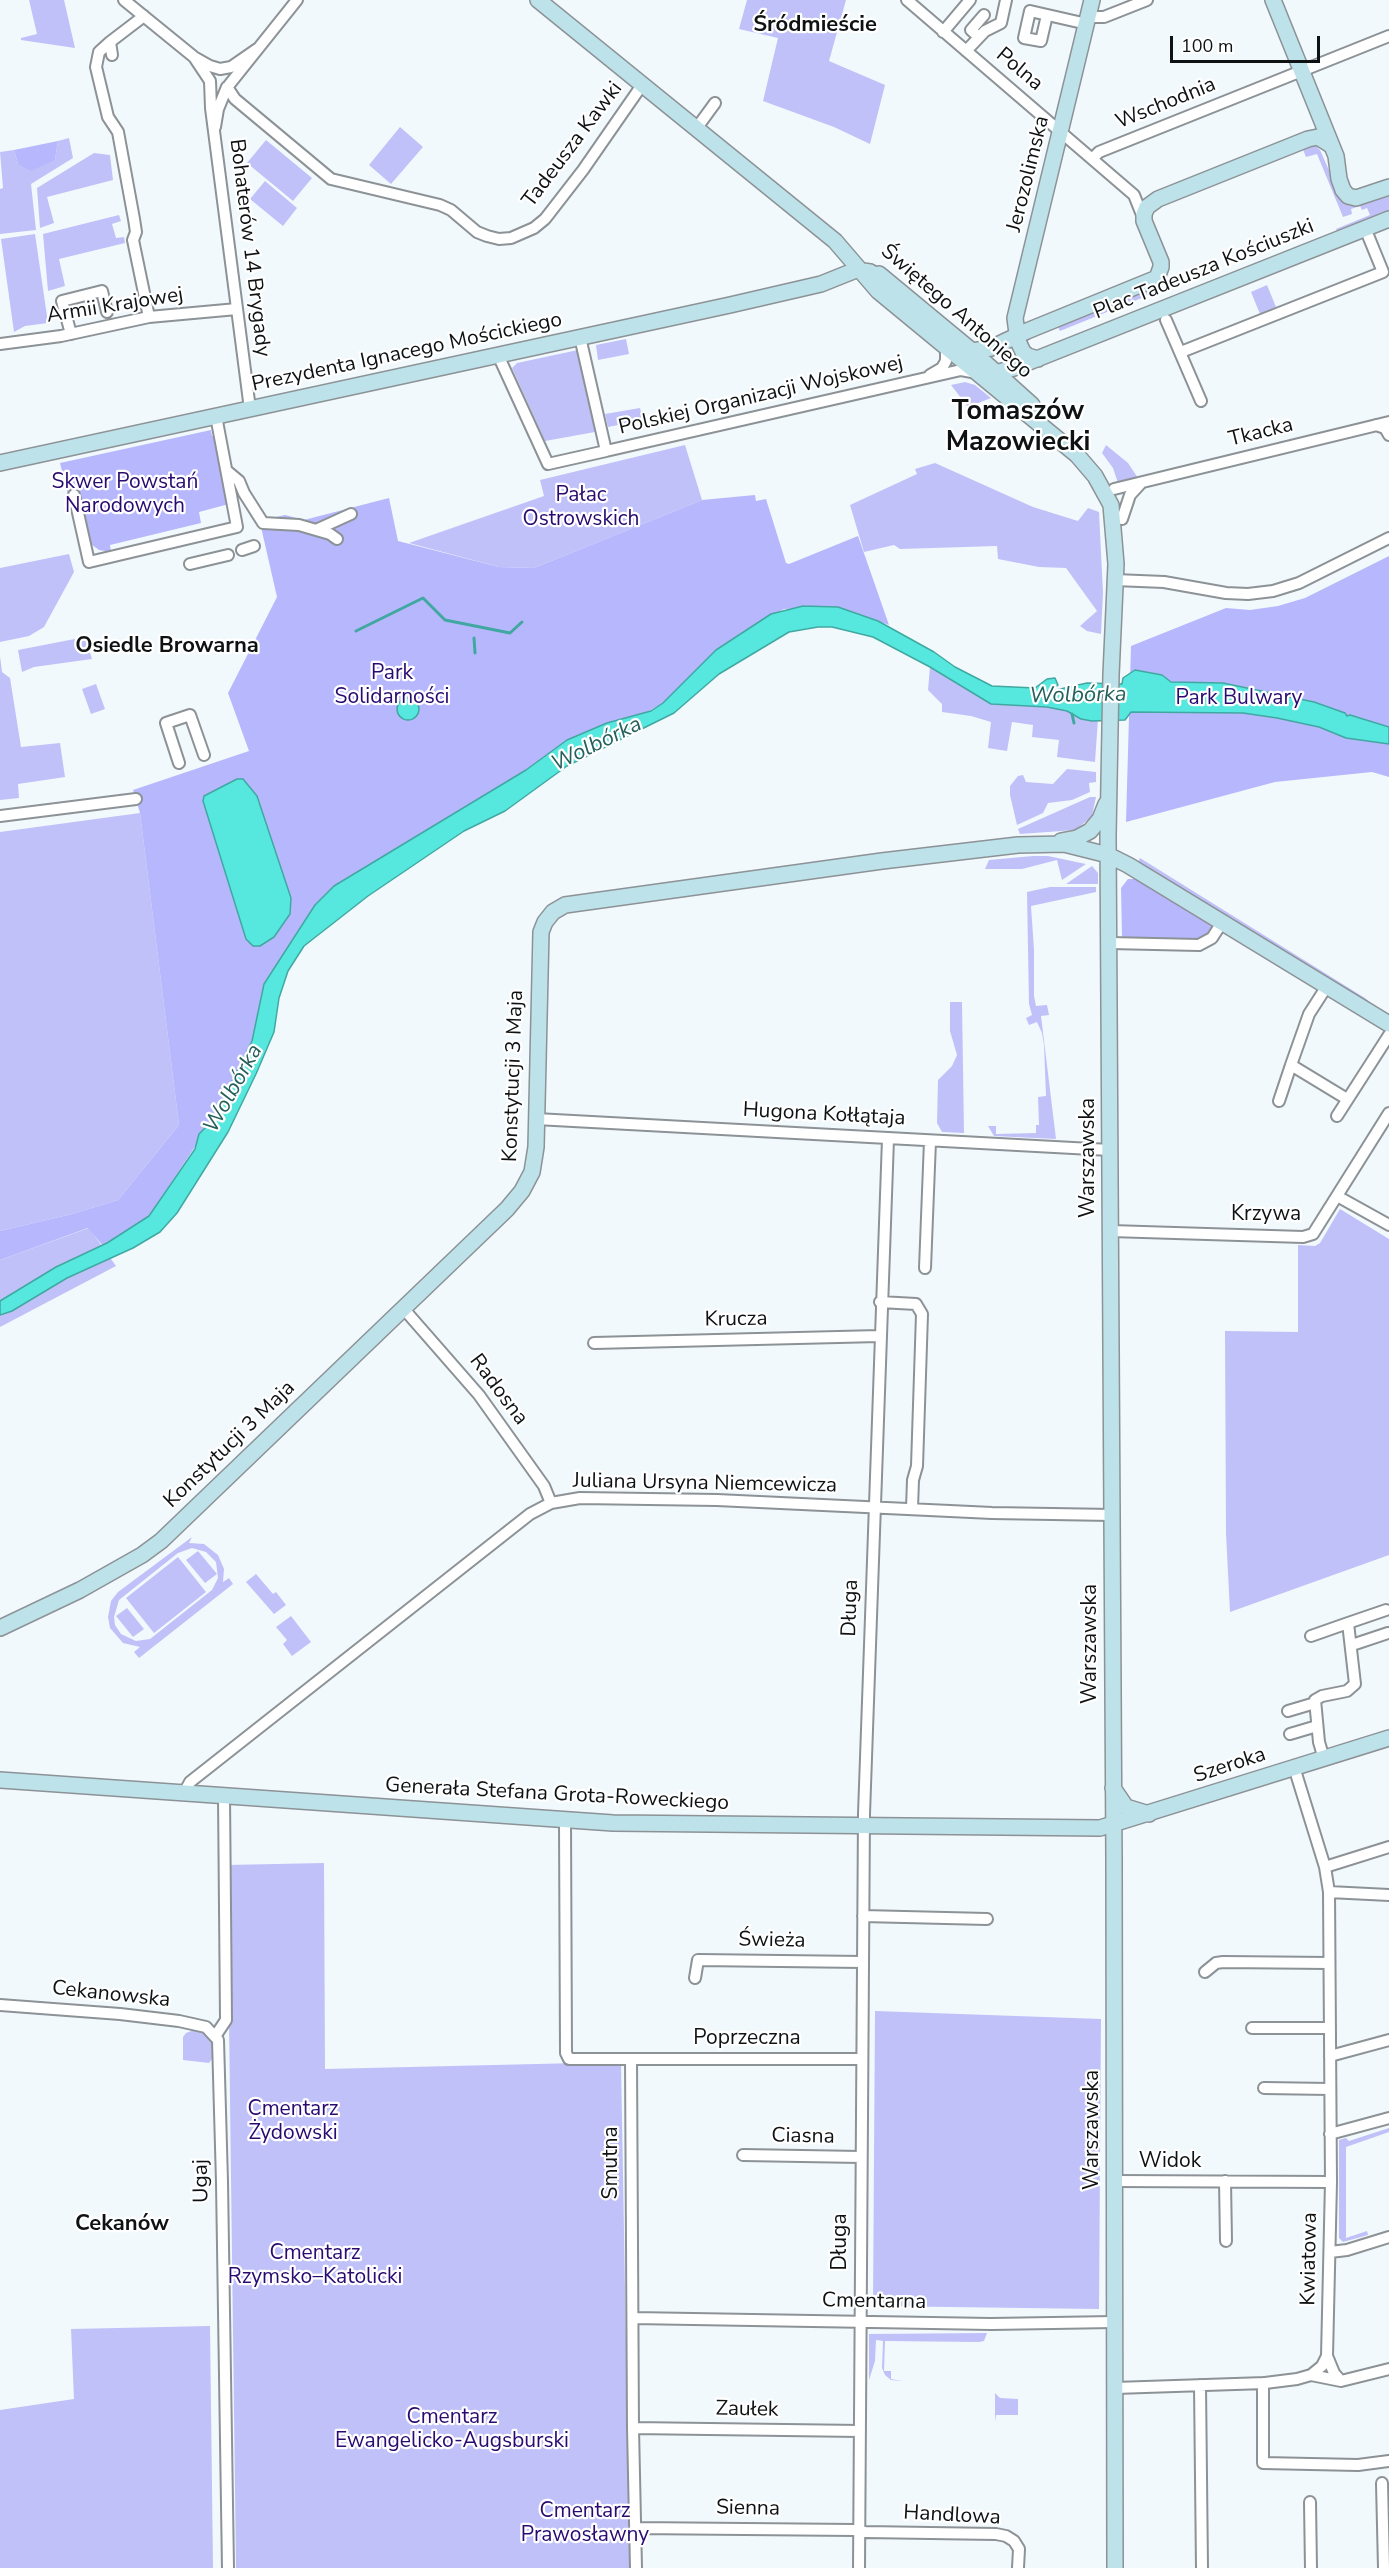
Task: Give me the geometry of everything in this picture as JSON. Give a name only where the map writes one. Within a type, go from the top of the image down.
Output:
[{"type":"street","name":"Bohaterów 14 Brygady","points":[[124,0],[194,57],[220,69]]},
{"type":"street","points":[[257,50],[242,62],[211,74],[210,81],[217,89],[228,86],[257,50],[297,0]]},
{"type":"street","name":"Polna","points":[[907,0],[1134,195],[1144,221]]},
{"type":"street","points":[[944,32],[970,0]]},
{"type":"street","name":"Polna","points":[[966,51],[985,30],[1001,23],[1006,0]]},
{"type":"street","name":"Jerozolimska","points":[[1015,337],[1015,318],[1092,0]]},
{"type":"street","points":[[1047,15],[1088,20],[1104,17],[1147,0]]},
{"type":"street","points":[[1273,0],[1332,146],[1339,179],[1348,196],[1356,198],[1382,190]]},
{"type":"street","name":"Świętego Antoniego","points":[[541,1],[839,245],[859,270],[965,354]]},
{"type":"street","name":"Polna","points":[[979,37],[971,30],[984,15]]},
{"type":"street","points":[[144,16],[99,52],[96,67],[108,117],[118,132],[135,219],[136,232],[133,240],[149,317]]},
{"type":"street","name":"Wschodnia","points":[[1093,158],[1099,152],[1389,36]]},
{"type":"street","points":[[110,42],[112,55]]},
{"type":"street","name":"Bohaterów 14 Brygady","points":[[194,57],[210,81],[250,409]]},
{"type":"street","points":[[220,69],[228,73],[231,79],[228,86]]},
{"type":"street","name":"Tadeusza Kawki","points":[[228,86],[235,99],[332,179],[440,205],[459,215],[477,232],[498,239],[523,235],[545,219],[583,170],[642,85]]},
{"type":"street","name":"Bohaterów 14 Brygady","points":[[215,127],[218,109],[228,86]]},
{"type":"street","points":[[696,129],[715,103]]},
{"type":"street","points":[[1144,221],[1147,207],[1158,199],[1308,138],[1318,137],[1332,146]]},
{"type":"street","name":"Plac Tadeusza Kościuszki","points":[[987,374],[1038,359],[1388,219]]},
{"type":"street","name":"Plac Tadeusza Kościuszki","points":[[965,354],[991,348],[1157,278],[1161,262],[1144,221]]},
{"type":"street","points":[[1181,352],[1383,272],[1365,228]]},
{"type":"street","points":[[823,283],[835,276],[842,267],[843,257],[839,245]]},
{"type":"street","name":"Świętego Antoniego","points":[[839,245],[848,248],[882,286],[946,346],[965,354]]},
{"type":"street","name":"Prezydenta Ignacego Mościckiego","points":[[0,463],[823,283],[859,270]]},
{"type":"street","name":"Prezydenta Ignacego Mościckiego","points":[[823,283],[852,281],[882,286]]},
{"type":"street","points":[[71,334],[62,301],[102,291],[107,312]]},
{"type":"street","name":"Armii Krajowej","points":[[0,344],[71,334],[149,317],[237,309]]},
{"type":"street","points":[[1166,320],[1201,400]]},
{"type":"street","name":"Polskiej Organizacji Wojskowej","points":[[580,337],[606,451]]},
{"type":"street","points":[[965,354],[987,374],[1015,337],[1028,357],[1038,359]]},
{"type":"street","name":"Polskiej Organizacji Wojskowej","points":[[924,378],[942,368],[946,361],[946,346]]},
{"type":"street","name":"Polskiej Organizacji Wojskowej","points":[[498,355],[548,464],[962,370],[987,374]]},
{"type":"street","points":[[1025,400],[1021,389],[1022,375],[1027,367],[1038,359]]},
{"type":"street","name":"Świętego Antoniego","points":[[987,374],[1004,395],[1077,455],[1095,476],[1111,505],[1116,564]]},
{"type":"street","name":"Świętego Antoniego","points":[[987,374],[1025,400],[1097,461],[1120,503],[1122,519],[1115,580],[1110,720]]},
{"type":"street","points":[[74,495],[89,562],[237,527],[216,416]]},
{"type":"street","name":"Tkacka","points":[[1114,489],[1389,422]]},
{"type":"street","points":[[1376,424],[1384,428],[1389,435]]},
{"type":"street","points":[[227,471],[239,481],[263,524],[298,525],[318,529],[338,539]]},
{"type":"street","points":[[1122,519],[1130,495],[1143,482]]},
{"type":"street","points":[[318,529],[351,514]]},
{"type":"street","points":[[1115,580],[1164,582],[1226,594],[1274,591],[1299,583],[1389,538]]},
{"type":"street","points":[[242,550],[254,546]]},
{"type":"street","points":[[190,564],[228,555]]},
{"type":"street","points":[[179,763],[166,723],[190,715],[204,755]]},
{"type":"street","name":"Warszawska","points":[[1110,720],[1108,855],[1115,2568]]},
{"type":"street","points":[[1044,843],[1077,838],[1090,831],[1100,819],[1108,796]]},
{"type":"street","points":[[0,816],[136,799]]},
{"type":"street","name":"Konstytucji 3 Maja","points":[[0,1628],[80,1590],[142,1555],[161,1541],[507,1209],[522,1191],[532,1172],[534,1160],[540,941],[545,922],[553,912],[566,905],[882,861],[1044,843],[1064,844],[1108,855],[1223,921],[1389,1024]]},
{"type":"street","points":[[1110,943],[1199,945],[1212,938],[1223,921]]},
{"type":"street","points":[[1279,1101],[1309,1014],[1327,986]]},
{"type":"street","points":[[1337,1116],[1389,1035]]},
{"type":"street","points":[[1292,1065],[1347,1099]]},
{"type":"street","name":"Krzywa","points":[[1111,1231],[1303,1237],[1313,1234],[1319,1228],[1389,1113]]},
{"type":"street","name":"Hugona Kołłątaja","points":[[536,1119],[1110,1149]]},
{"type":"street","name":"Długa","points":[[859,2568],[864,1826],[880,1302],[888,1139]]},
{"type":"street","points":[[925,1268],[930,1141]]},
{"type":"street","points":[[1337,1196],[1389,1225]]},
{"type":"street","points":[[880,1302],[916,1304],[922,1314],[917,1466],[913,1480],[912,1509]]},
{"type":"street","name":"Radosna","points":[[403,1308],[479,1395],[544,1486],[551,1503]]},
{"type":"street","name":"Krucza","points":[[594,1343],[879,1336]]},
{"type":"street","name":"Juliana Ursyna Niemcewicza","points":[[184,1793],[190,1782],[530,1514],[551,1503],[580,1498],[874,1506],[992,1513],[1112,1515]]},
{"type":"street","points":[[1311,1636],[1386,1610]]},
{"type":"street","points":[[1324,1759],[1315,1703],[1317,1697],[1347,1691],[1355,1684],[1348,1623]]},
{"type":"street","points":[[1352,1645],[1388,1633]]},
{"type":"street","points":[[1288,1711],[1315,1703]]},
{"type":"street","name":"Szeroka","points":[[1290,1734],[1317,1726]]},
{"type":"street","name":"Szeroka","points":[[1113,1826],[1389,1738]]},
{"type":"street","name":"Kwiatowa","points":[[1294,1767],[1325,1867],[1329,1892],[1330,2252],[1327,2356]]},
{"type":"street","name":"Generała Stefana Grota-Roweckiego","points":[[0,1780],[308,1800],[565,1821],[864,1826],[1087,1828],[1113,1826]]},
{"type":"street","points":[[1113,1788],[1126,1807],[1149,1814]]},
{"type":"street","name":"Ugaj","points":[[225,1796],[226,2020],[216,2035],[219,2048],[228,2568]]},
{"type":"street","points":[[565,1821],[566,2053],[569,2059],[574,2060],[631,2059]]},
{"type":"street","points":[[1325,1867],[1389,1847]]},
{"type":"street","points":[[1329,1892],[1389,1895]]},
{"type":"street","points":[[863,1916],[987,1919]]},
{"type":"street","name":"Świeża","points":[[695,1978],[698,1960],[863,1962]]},
{"type":"street","points":[[1205,1972],[1223,1962],[1329,1963]]},
{"type":"street","name":"Cekanowska","points":[[0,2005],[120,2013],[201,2025],[216,2035]]},
{"type":"street","points":[[1252,2028],[1330,2028]]},
{"type":"street","points":[[1330,2056],[1337,2056],[1389,2040]]},
{"type":"street","name":"Poprzeczna","points":[[631,2059],[862,2059]]},
{"type":"street","name":"Smutna","points":[[631,2059],[636,2568]]},
{"type":"street","points":[[1264,2088],[1330,2089]]},
{"type":"street","points":[[1330,2134],[1389,2118]]},
{"type":"street","name":"Ciasna","points":[[743,2155],[861,2157]]},
{"type":"street","name":"Widok","points":[[1114,2181],[1330,2182]]},
{"type":"street","name":"Widok","points":[[1225,2181],[1226,2241]]},
{"type":"street","points":[[1330,2252],[1347,2250],[1389,2237]]},
{"type":"street","name":"Cmentarna","points":[[633,2318],[991,2324],[1114,2322]]},
{"type":"street","points":[[1311,2375],[1322,2366],[1327,2356]]},
{"type":"street","points":[[1327,2356],[1334,2373],[1341,2381]]},
{"type":"street","points":[[1115,2388],[1263,2383],[1311,2375],[1341,2381],[1389,2369]]},
{"type":"street","points":[[1263,2383],[1263,2463],[1358,2465],[1389,2461]]},
{"type":"street","points":[[1200,2385],[1202,2568]]},
{"type":"street","name":"Zaułek","points":[[633,2428],[860,2431]]},
{"type":"street","points":[[1382,2483],[1384,2568]]},
{"type":"street","points":[[1310,2502],[1311,2568]]},
{"type":"street","name":"Sienna","points":[[635,2528],[854,2530],[859,2532]]},
{"type":"street","name":"Handlowa","points":[[859,2532],[1006,2536],[1014,2541],[1018,2549],[1018,2568]]},
{"type":"green space","points":[[29,0],[64,0],[75,48],[21,40],[21,38],[37,34]]},
{"type":"green space","points":[[747,0],[846,0],[829,61],[885,85],[870,144],[834,127],[763,101],[778,38],[739,29]]},
{"type":"green space","points":[[400,127],[423,147],[391,184],[369,165]]},
{"type":"green space","points":[[69,138],[73,158],[31,184],[36,230],[0,234],[0,189],[3,188],[0,152],[14,150],[18,164],[55,160],[58,141]]},
{"type":"green space","points":[[266,140],[312,178],[293,201],[247,163]]},
{"type":"green space","points":[[58,141],[55,160],[31,171],[18,164],[14,150]]},
{"type":"green space","points":[[1314,144],[1320,150],[1340,195],[1389,190],[1389,215],[1339,235],[1336,229],[1370,215],[1367,208],[1362,210],[1360,206],[1351,209],[1352,214],[1343,217],[1317,154],[1306,157],[1302,147]]},
{"type":"green space","points":[[94,153],[110,155],[113,180],[47,197],[54,223],[40,228],[37,188]]},
{"type":"green space","points":[[265,181],[297,208],[283,226],[250,199]]},
{"type":"green space","points":[[119,215],[121,221],[112,224],[116,238],[124,237],[125,243],[59,259],[65,286],[48,291],[43,234]]},
{"type":"green space","points":[[35,234],[48,323],[25,326],[14,332],[1,239]]},
{"type":"green space","points":[[1267,285],[1276,307],[1260,314],[1251,292]]},
{"type":"green space","points":[[1147,289],[1149,295],[1060,331],[1057,325]]},
{"type":"green space","points":[[626,339],[629,354],[598,360],[596,345]]},
{"type":"green space","points":[[578,350],[595,432],[545,441],[512,368],[517,363]]},
{"type":"green space","points":[[965,382],[975,385],[991,398],[968,407],[951,385]]},
{"type":"green space","points":[[640,408],[643,420],[608,427],[605,414]]},
{"type":"green space","name":"Skwer Powstań Narodowych","points":[[211,430],[212,436],[215,436],[229,504],[199,512],[201,523],[110,545],[111,552],[99,550],[88,542],[76,493],[68,495],[60,463]]},
{"type":"green space","name":"Pałac Ostrowskich","points":[[685,445],[702,500],[534,568],[499,567],[409,543],[544,496],[540,480]]},
{"type":"green space","points":[[1106,445],[1128,463],[1138,478],[1118,483],[1113,468],[1102,453]]},
{"type":"green space","points":[[935,463],[1033,507],[1078,521],[1088,508],[1099,512],[1103,593],[1101,634],[1087,631],[1080,626],[1097,611],[1066,568],[1039,567],[998,559],[997,546],[900,549],[894,545],[864,552],[850,505],[917,474],[915,469]]},
{"type":"green space","name":"Park Solidarności","points":[[755,495],[756,501],[766,499],[786,563],[789,564],[858,536],[889,625],[838,607],[784,609],[758,622],[716,650],[663,703],[315,905],[264,984],[252,1041],[212,1121],[149,1216],[103,1246],[88,1228],[0,1260],[0,1231],[72,1214],[118,1200],[179,1125],[140,813],[133,790],[249,751],[228,693],[277,597],[261,527],[267,519],[285,515],[304,520],[389,498],[398,541],[499,567],[534,568],[702,500]]},
{"type":"green space","points":[[69,554],[74,572],[44,627],[29,636],[0,642],[0,568]]},
{"type":"green space","name":"Park Bulwary","points":[[1389,556],[1389,777],[1372,772],[1275,782],[1126,822],[1131,646],[1226,608],[1250,610],[1278,606],[1305,598]]},
{"type":"green space","points":[[85,637],[92,659],[34,667],[22,672],[18,650]]},
{"type":"green space","points":[[0,656],[2,672],[10,678],[21,747],[60,743],[65,777],[18,784],[19,798],[0,800]]},
{"type":"green space","points":[[930,667],[991,704],[1047,707],[1067,711],[1081,719],[1098,719],[1095,762],[1057,757],[1059,740],[1032,737],[1033,725],[1012,722],[1007,751],[988,748],[991,722],[971,716],[942,712],[942,704],[928,690]]},
{"type":"green space","points":[[96,684],[105,709],[91,714],[82,689]]},
{"type":"green space","points":[[1067,769],[1096,772],[1096,782],[1089,783],[1090,792],[1072,800],[1048,803],[1043,813],[1017,825],[1010,786],[1018,776],[1023,775],[1026,782],[1053,784]]},
{"type":"green space","points":[[1090,797],[1096,797],[1092,816],[1076,830],[1020,834],[1018,829]]},
{"type":"green space","points":[[140,813],[179,1125],[118,1200],[72,1214],[0,1231],[0,832]]},
{"type":"green space","points":[[1048,856],[1086,864],[1062,880],[1057,860],[1022,869],[985,869],[989,860]]},
{"type":"green space","points":[[1140,858],[1372,1004],[1370,1006],[1138,862]]},
{"type":"green space","points":[[1092,866],[1098,873],[1098,884],[1066,884]]},
{"type":"green space","points":[[1128,879],[1136,879],[1212,922],[1214,927],[1207,936],[1192,941],[1126,940],[1122,936],[1121,888]]},
{"type":"green space","points":[[1050,887],[1096,887],[1096,892],[1031,906],[1034,996],[1036,1006],[1047,1005],[1049,1015],[1041,1016],[1056,1139],[994,1136],[988,1126],[996,1126],[996,1134],[1036,1133],[1036,1125],[1039,1125],[1038,1097],[1046,1096],[1042,1033],[1037,1022],[1029,1025],[1026,1018],[1032,1015],[1029,1004],[1027,892]]},
{"type":"green space","points":[[950,1002],[962,1002],[964,1133],[942,1132],[937,1123],[938,1080],[952,1066],[957,1055],[950,1031]]},
{"type":"green space","points":[[1340,1209],[1389,1239],[1389,1555],[1230,1612],[1226,1534],[1225,1331],[1298,1332],[1298,1245],[1315,1246],[1320,1243]]},
{"type":"green space","points":[[89,1228],[116,1266],[0,1327],[0,1260]]},
{"type":"green space","points":[[192,1537],[189,1543],[204,1544],[218,1555],[224,1569],[223,1582],[229,1578],[233,1584],[139,1658],[134,1652],[140,1647],[123,1643],[110,1628],[108,1617],[111,1601],[118,1592]],"holes":[[[192,1548],[206,1552],[216,1562],[218,1578],[212,1590],[150,1639],[136,1641],[121,1634],[115,1625],[114,1617],[119,1600],[178,1553]]]},
{"type":"green space","points":[[198,1551],[217,1574],[205,1583],[186,1560]]},
{"type":"green space","points":[[178,1557],[206,1592],[154,1633],[126,1598]]},
{"type":"green space","points":[[256,1574],[273,1594],[276,1592],[286,1605],[274,1614],[246,1582]]},
{"type":"green space","points":[[127,1608],[144,1629],[133,1637],[116,1616]]},
{"type":"green space","points":[[291,1616],[311,1642],[292,1656],[283,1644],[287,1640],[276,1627]]},
{"type":"green space","points":[[324,1863],[325,2069],[621,2062],[630,2568],[236,2568],[227,1865]]},
{"type":"green space","points":[[875,2011],[1101,2019],[1099,2309],[873,2306]]},
{"type":"green space","points":[[194,2030],[205,2032],[212,2041],[214,2056],[209,2063],[183,2060],[183,2037]]},
{"type":"green space","points":[[1389,2128],[1389,2132],[1346,2147],[1346,2238],[1367,2231],[1368,2235],[1343,2242],[1339,2238],[1339,2140],[1346,2138],[1349,2141]]},
{"type":"green space","name":"Cmentarz Rzymsko–Katolicki","points":[[210,2326],[213,2568],[0,2568],[0,2410],[74,2399],[71,2329]]},
{"type":"green space","points":[[987,2333],[984,2341],[979,2342],[885,2341],[884,2371],[891,2371],[891,2379],[903,2381],[891,2380],[885,2375],[882,2368],[883,2341],[876,2340],[875,2361],[869,2380],[869,2334]]},
{"type":"green space","points":[[995,2393],[1000,2398],[1018,2399],[1018,2415],[996,2415],[995,2422]]},
{"type":"water","name":"Wolbórka","points":[[803,606],[838,607],[878,621],[934,652],[955,667],[992,686],[1035,688],[1047,679],[1055,678],[1058,685],[1047,692],[1087,683],[1122,684],[1123,678],[1135,670],[1162,675],[1171,682],[1223,683],[1314,702],[1345,713],[1347,716],[1389,727],[1389,744],[1346,738],[1319,727],[1243,713],[1131,712],[1125,720],[1092,721],[1081,719],[1067,711],[1047,707],[991,704],[930,667],[873,637],[832,627],[789,632],[719,674],[674,713],[567,766],[505,811],[464,831],[368,896],[304,946],[288,971],[279,998],[274,1032],[256,1074],[228,1132],[177,1213],[160,1232],[133,1248],[67,1278],[12,1311],[0,1315],[0,1301],[56,1267],[107,1243],[149,1216],[195,1149],[199,1134],[212,1121],[252,1041],[264,984],[315,905],[334,886],[526,770],[567,740],[607,723],[651,711],[663,703],[716,650],[771,614]]},
{"type":"water","points":[[408,698],[416,701],[419,709],[416,717],[408,720],[400,717],[397,709],[400,701]]},
{"type":"water","points":[[237,779],[243,779],[257,796],[291,898],[290,914],[274,937],[260,946],[253,946],[246,939],[203,801],[204,796]]},
{"type":"waterway","points":[[356,631],[423,598],[445,620],[510,633],[522,622]]},
{"type":"waterway","points":[[474,638],[475,653]]},
{"type":"waterway","name":"Wolbórka","points":[[1072,714],[1074,723]]},
{"type":"district","name":"Śródmieście","points":[[815,26]]},
{"type":"district","name":"Tomaszów Mazowiecki","points":[[1018,428]]},
{"type":"district","name":"Osiedle Browarna","points":[[167,647]]},
{"type":"district","name":"Cekanów","points":[[122,2225]]},
{"type":"park label","name":"Cmentarz Żydowski","points":[[293,2122]]},
{"type":"park label","name":"Cmentarz Ewangelicko-Augsburski","points":[[452,2430]]},
{"type":"park label","name":"Cmentarz Prawosławny","points":[[585,2524]]}]
